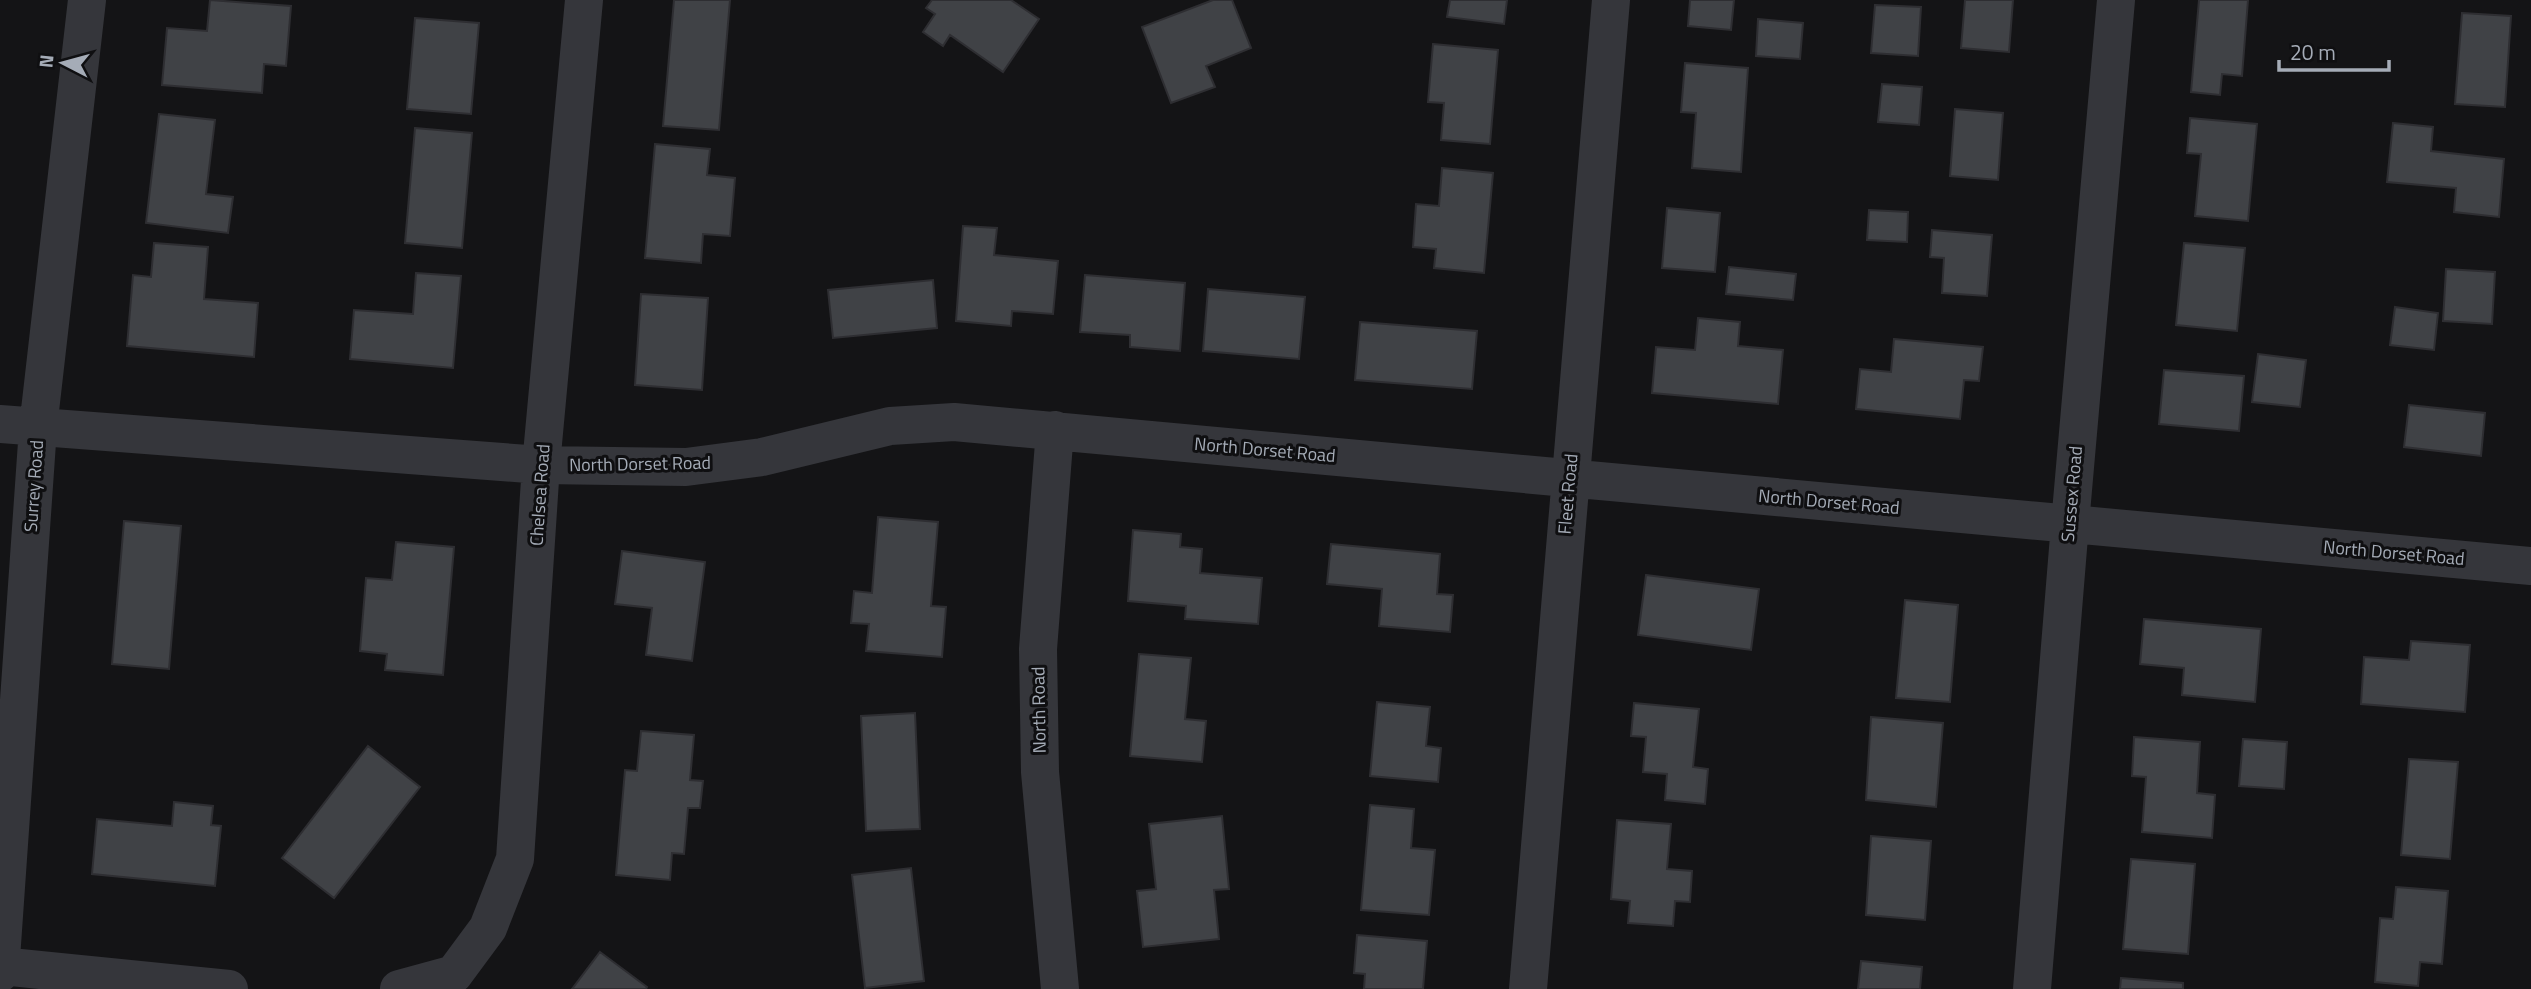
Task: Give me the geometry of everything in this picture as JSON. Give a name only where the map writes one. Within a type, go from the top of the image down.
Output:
[{"type":"street","name":"Surrey Road","points":[[0,973],[38,428],[87,0]]},
{"type":"street","name":"Chelsea Road","points":[[400,989],[454,974],[488,928],[515,859],[541,465],[583,0]]},
{"type":"street","name":"Fleet Road","points":[[1528,989],[1611,0]]},
{"type":"street","name":"Sussex Road","points":[[2032,989],[2116,0]]},
{"type":"street","name":"North Dorset Road","points":[[0,424],[541,465],[685,467],[762,457],[890,426],[954,422],[2531,566]]},
{"type":"street","name":"North Road","points":[[1055,430],[1038,649],[1040,772],[1060,989]]},
{"type":"street","points":[[0,966],[229,989]]},
{"type":"building","points":[[210,0],[291,6],[286,66],[264,64],[262,93],[162,85],[167,28],[207,31]]},
{"type":"building","points":[[674,0],[730,0],[719,130],[663,126]]},
{"type":"building","points":[[932,0],[1011,0],[1039,19],[1003,72],[950,35],[943,46],[923,32],[935,14],[926,8]]},
{"type":"building","points":[[1213,0],[1232,0],[1251,48],[1206,66],[1215,87],[1171,103],[1142,27]]},
{"type":"building","points":[[1450,0],[1507,0],[1504,24],[1447,17]]},
{"type":"building","points":[[1690,0],[1734,0],[1731,30],[1688,26]]},
{"type":"building","points":[[1965,0],[2013,0],[2009,52],[1961,48]]},
{"type":"building","points":[[2199,0],[2248,0],[2242,76],[2222,74],[2220,95],[2191,92]]},
{"type":"building","points":[[1875,5],[1921,7],[1918,56],[1871,53]]},
{"type":"building","points":[[2462,13],[2511,16],[2505,107],[2455,104]]},
{"type":"building","points":[[415,18],[479,23],[471,114],[407,109]]},
{"type":"building","points":[[1758,19],[1803,23],[1800,59],[1756,56]]},
{"type":"building","points":[[1433,44],[1498,50],[1490,144],[1441,140],[1444,103],[1428,102]]},
{"type":"building","points":[[1685,63],[1748,68],[1741,172],[1692,168],[1696,113],[1681,112]]},
{"type":"building","points":[[1882,84],[1922,87],[1919,125],[1878,122]]},
{"type":"building","points":[[1955,109],[2003,113],[1998,180],[1950,176]]},
{"type":"building","points":[[159,114],[215,120],[206,194],[233,197],[228,233],[146,223]]},
{"type":"building","points":[[2190,118],[2257,124],[2248,221],[2195,216],[2201,154],[2187,153]]},
{"type":"building","points":[[2393,123],[2433,127],[2431,151],[2504,159],[2499,217],[2454,212],[2456,188],[2387,182]]},
{"type":"building","points":[[415,128],[472,133],[462,248],[405,243]]},
{"type":"building","points":[[655,144],[710,149],[707,175],[735,178],[730,236],[703,234],[701,263],[645,258]]},
{"type":"building","points":[[1442,168],[1493,173],[1484,273],[1434,268],[1436,249],[1413,247],[1416,204],[1439,206]]},
{"type":"building","points":[[1667,208],[1720,213],[1715,272],[1662,268]]},
{"type":"building","points":[[1869,210],[1908,212],[1907,242],[1867,240]]},
{"type":"building","points":[[963,226],[997,228],[994,255],[1058,261],[1053,314],[1012,311],[1011,326],[956,321]]},
{"type":"building","points":[[1932,230],[1992,235],[1987,296],[1942,293],[1944,258],[1930,257]]},
{"type":"building","points":[[154,243],[208,247],[204,299],[258,303],[254,357],[127,346],[133,275],[151,277]]},
{"type":"building","points":[[2184,243],[2245,248],[2237,331],[2176,325]]},
{"type":"building","points":[[1729,267],[1796,274],[1793,300],[1726,294]]},
{"type":"building","points":[[2446,269],[2495,272],[2492,324],[2443,321]]},
{"type":"building","points":[[416,273],[461,276],[453,368],[350,359],[354,310],[413,314]]},
{"type":"building","points":[[1085,275],[1185,283],[1180,351],[1130,347],[1130,335],[1080,332]]},
{"type":"building","points":[[933,280],[937,328],[833,338],[828,290]]},
{"type":"building","points":[[1208,289],[1305,297],[1299,359],[1203,351]]},
{"type":"building","points":[[641,294],[708,298],[702,390],[635,385]]},
{"type":"building","points":[[2395,307],[2438,313],[2434,350],[2390,345]]},
{"type":"building","points":[[1698,318],[1740,322],[1738,346],[1783,350],[1778,404],[1652,393],[1656,347],[1695,350]]},
{"type":"building","points":[[1360,322],[1477,331],[1472,389],[1355,380]]},
{"type":"building","points":[[1894,339],[1983,347],[1979,381],[1964,380],[1960,419],[1856,409],[1860,369],[1891,372]]},
{"type":"building","points":[[2258,354],[2306,360],[2300,407],[2252,402]]},
{"type":"building","points":[[2164,370],[2244,376],[2239,431],[2159,424]]},
{"type":"building","points":[[2409,405],[2485,413],[2481,456],[2404,447]]},
{"type":"building","points":[[878,517],[938,522],[931,606],[946,607],[942,657],[866,651],[869,624],[851,623],[854,591],[872,593]]},
{"type":"building","points":[[124,521],[181,526],[169,669],[112,664]]},
{"type":"building","points":[[1133,530],[1181,534],[1180,547],[1202,549],[1200,573],[1262,578],[1258,624],[1185,619],[1186,606],[1128,601]]},
{"type":"building","points":[[396,542],[454,547],[443,675],[385,670],[387,654],[360,651],[366,578],[392,580]]},
{"type":"building","points":[[1331,544],[1440,554],[1437,594],[1453,595],[1450,632],[1379,626],[1382,589],[1327,584]]},
{"type":"building","points":[[622,551],[705,562],[692,661],[646,655],[652,608],[615,604]]},
{"type":"building","points":[[1646,575],[1759,589],[1751,650],[1638,635]]},
{"type":"building","points":[[1905,600],[1958,605],[1950,702],[1896,698]]},
{"type":"building","points":[[2144,619],[2261,629],[2255,702],[2182,695],[2184,668],[2140,664]]},
{"type":"building","points":[[2411,641],[2470,645],[2465,712],[2361,704],[2364,657],[2409,660]]},
{"type":"building","points":[[1139,654],[1191,658],[1185,719],[1206,721],[1202,762],[1130,756]]},
{"type":"building","points":[[1377,702],[1430,707],[1426,746],[1441,748],[1438,782],[1370,776]]},
{"type":"building","points":[[1634,703],[1699,709],[1693,767],[1708,769],[1705,804],[1665,800],[1667,774],[1643,772],[1646,737],[1631,736]]},
{"type":"building","points":[[915,713],[920,829],[866,831],[861,716]]},
{"type":"building","points":[[1871,717],[1943,723],[1936,807],[1866,800]]},
{"type":"building","points":[[641,731],[694,735],[690,780],[703,781],[700,808],[688,808],[684,854],[672,853],[670,880],[616,875],[625,770],[637,771]]},
{"type":"building","points":[[2134,737],[2200,742],[2197,793],[2215,795],[2212,838],[2142,832],[2146,777],[2132,776]]},
{"type":"building","points":[[2243,739],[2287,742],[2284,789],[2239,786]]},
{"type":"building","points":[[368,746],[420,787],[334,898],[282,858]]},
{"type":"building","points":[[2409,759],[2458,762],[2450,859],[2401,855]]},
{"type":"building","points":[[174,802],[213,806],[211,825],[221,826],[215,886],[92,874],[97,819],[172,826]]},
{"type":"building","points":[[1370,805],[1414,809],[1411,848],[1435,850],[1429,915],[1361,910]]},
{"type":"building","points":[[1222,816],[1229,889],[1214,890],[1219,939],[1143,947],[1137,891],[1156,889],[1149,824]]},
{"type":"building","points":[[1617,820],[1671,824],[1667,869],[1692,871],[1690,902],[1675,901],[1673,926],[1628,923],[1630,901],[1611,899]]},
{"type":"building","points":[[1871,836],[1931,841],[1925,920],[1866,915]]},
{"type":"building","points":[[2131,859],[2195,864],[2188,954],[2123,949]]},
{"type":"building","points":[[911,868],[924,981],[865,988],[852,875]]},
{"type":"building","points":[[2396,887],[2448,891],[2442,964],[2420,962],[2418,986],[2375,982],[2380,918],[2393,919]]},
{"type":"building","points":[[1357,935],[1427,941],[1423,989],[1364,989],[1365,974],[1354,973]]},
{"type":"building","points":[[600,952],[647,987],[646,989],[572,989]]},
{"type":"building","points":[[1861,961],[1922,967],[1920,989],[1858,989]]},
{"type":"building","points":[[2121,978],[2183,983],[2183,989],[2120,989]]}]
